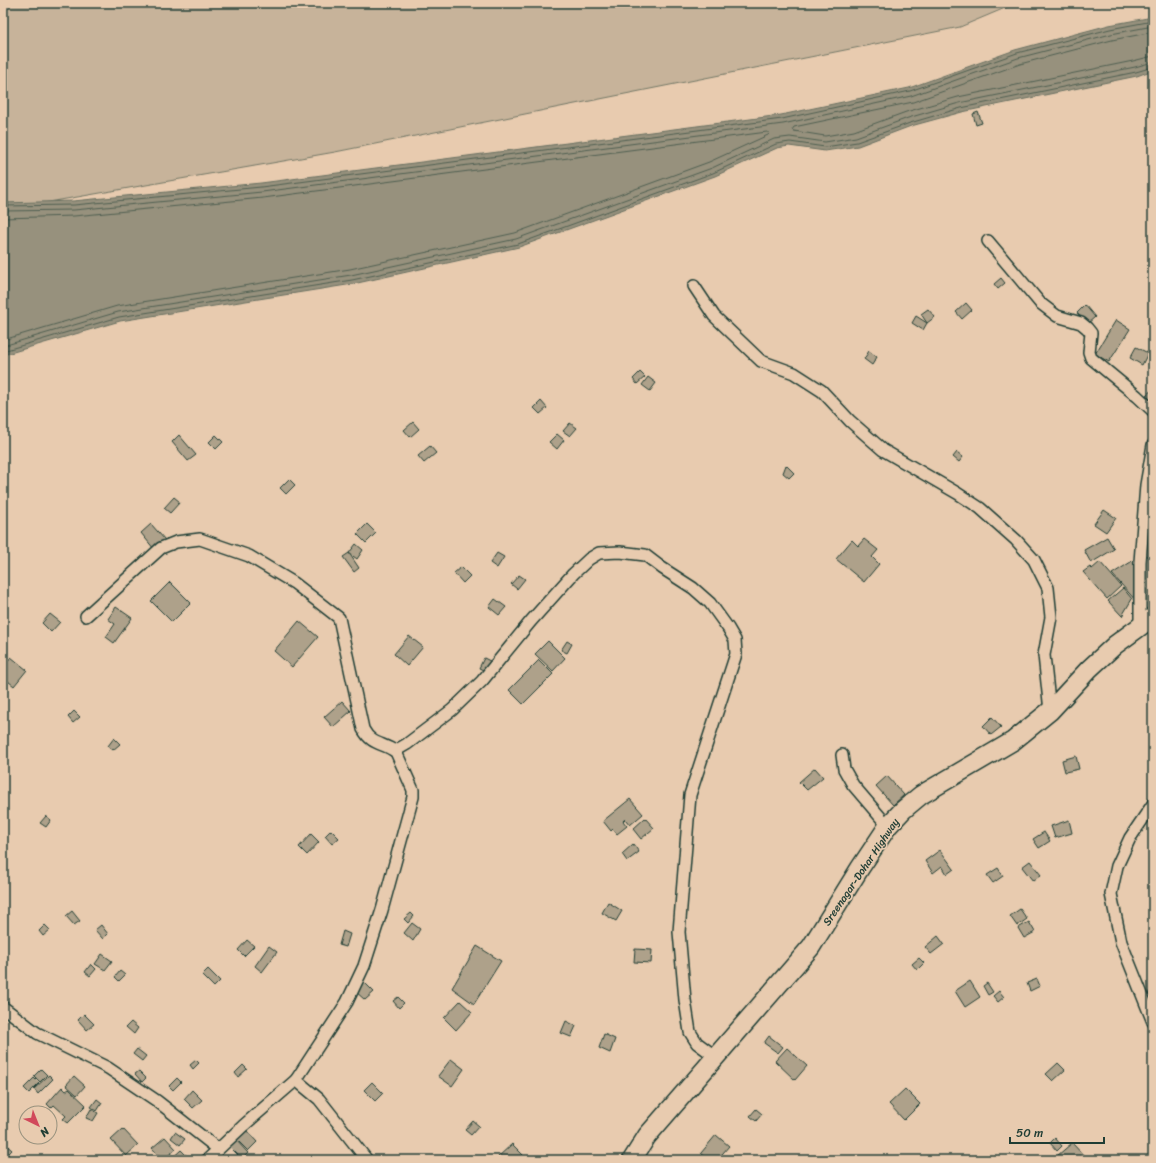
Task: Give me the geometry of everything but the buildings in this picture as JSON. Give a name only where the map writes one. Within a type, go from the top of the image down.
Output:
[{"type":"main road","name":"Sreenagar-Dohar Highway","points":[[632,1160],[647,1136],[811,947],[888,826],[903,810],[921,795],[1013,741],[1050,711],[1089,669],[1115,645],[1147,621]]},
{"type":"street","points":[[988,241],[1040,303],[1057,316],[1081,323],[1088,328],[1091,332],[1089,352],[1091,358],[1153,411]]},
{"type":"street","points":[[694,286],[714,316],[761,361],[794,373],[822,391],[850,421],[882,450],[957,492],[980,508],[1016,540],[1034,560],[1048,588],[1051,618],[1044,655],[1050,711]]},
{"type":"street","points":[[1147,621],[1140,562],[1146,485],[1153,445]]},
{"type":"street","points":[[86,616],[161,548],[176,542],[200,539],[249,556],[294,583],[338,617],[363,729],[366,736],[371,740],[395,751],[413,790],[413,797],[382,910],[364,966],[355,988],[296,1080],[207,1160]]},
{"type":"street","points":[[395,751],[407,744],[452,710],[482,681],[531,621],[573,574],[588,559],[599,553],[620,552],[645,555],[693,588],[710,603],[728,628],[734,640],[736,654],[690,795],[679,932],[685,1000],[690,1032],[697,1043],[716,1057]]},
{"type":"street","points":[[842,755],[844,769],[853,784],[888,826]]},
{"type":"street","points":[[1153,804],[1130,838],[1117,866],[1111,894],[1121,942],[1153,1022]]},
{"type":"street","points":[[3,1007],[37,1033],[108,1068],[157,1101],[218,1149]]},
{"type":"street","points":[[296,1080],[319,1099],[367,1160]]},
{"type":"shaded area","points":[[3,3],[1017,3],[960,27],[335,152],[3,210]]},
{"type":"water","points":[[1153,17],[1153,70],[1137,76],[962,112],[911,126],[858,146],[825,151],[789,146],[777,148],[715,176],[519,247],[353,284],[120,321],[3,355],[3,203],[73,201],[261,183],[781,115],[909,88],[1015,50],[1109,25]]}]
